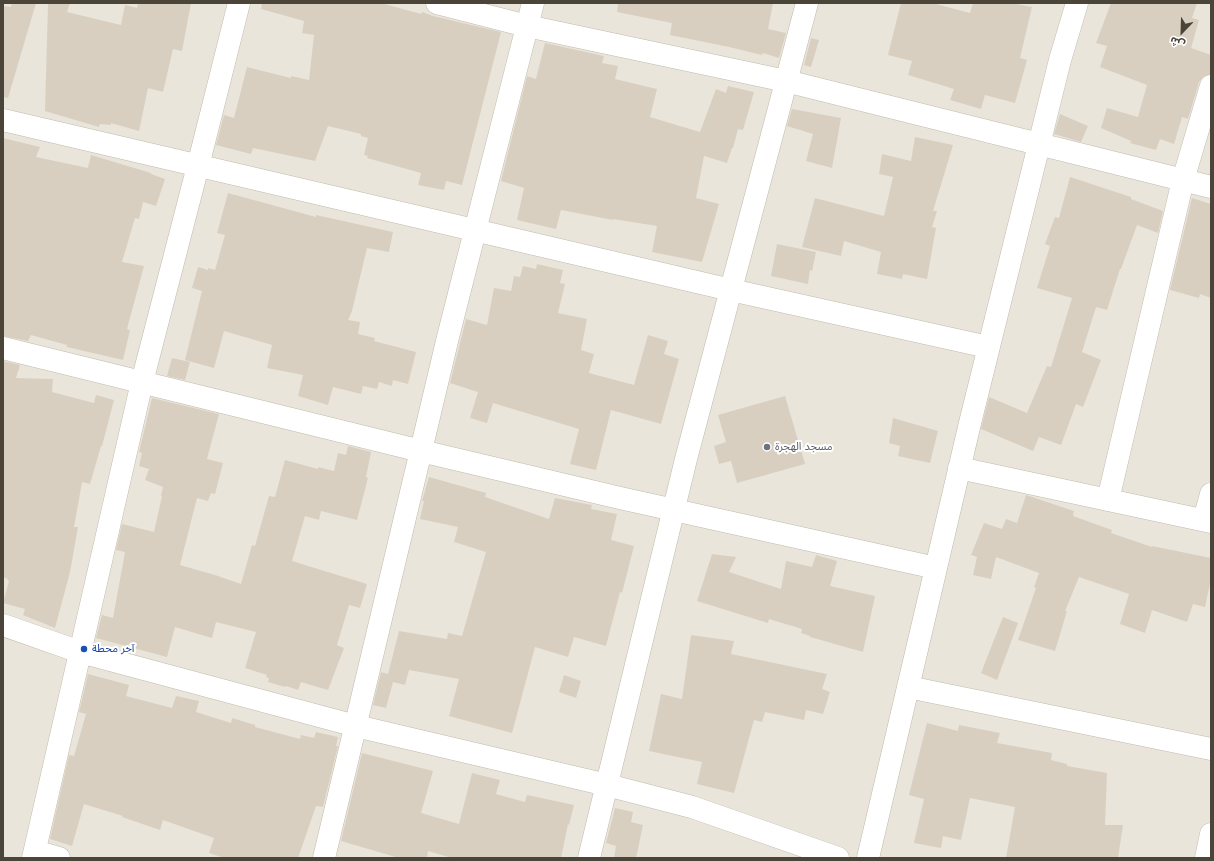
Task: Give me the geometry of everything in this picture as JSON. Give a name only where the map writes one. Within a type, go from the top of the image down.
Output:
[{"type":"street","points":[[59,858],[34,854],[142,382],[239,3]]},
{"type":"street","points":[[437,3],[527,26],[786,81],[1211,187]]},
{"type":"street","points":[[324,858],[448,337],[533,3]]},
{"type":"street","points":[[589,858],[686,458],[807,3]]},
{"type":"street","points":[[868,858],[988,347],[1076,3]]},
{"type":"street","points":[[1108,500],[1183,180],[1211,86]]},
{"type":"street","points":[[3,120],[731,290],[988,347]]},
{"type":"street","points":[[3,348],[421,451],[674,510],[936,568]]},
{"type":"street","points":[[959,468],[1208,521],[1211,494]]},
{"type":"street","points":[[3,625],[80,652],[356,726],[607,785],[692,807],[838,858]]},
{"type":"street","points":[[908,686],[1211,749]]},
{"type":"street","points":[[1206,858],[1211,834]]},
{"type":"shaded area","points":[[3,3],[1211,3],[1211,858],[3,858]]},
{"type":"building","points":[[12,3],[36,3],[8,98],[3,97],[3,6],[11,7]]},
{"type":"building","points":[[48,3],[70,3],[67,12],[121,25],[125,5],[137,8],[138,3],[191,3],[182,51],[173,49],[163,92],[148,88],[139,131],[111,123],[111,125],[100,124],[99,127],[45,111]]},
{"type":"building","points":[[262,3],[381,3],[421,14],[422,12],[501,32],[462,185],[446,181],[444,190],[418,185],[421,173],[367,158],[368,156],[364,155],[368,138],[361,136],[361,134],[328,126],[315,161],[253,148],[251,154],[216,145],[224,115],[234,118],[247,67],[291,78],[291,76],[309,80],[314,35],[302,33],[304,21],[261,9]]},
{"type":"building","points":[[618,3],[773,3],[768,29],[786,33],[779,58],[763,53],[762,55],[670,35],[672,23],[617,12]]},
{"type":"building","points":[[901,3],[932,3],[970,13],[973,3],[1011,3],[1032,7],[1020,58],[1027,60],[1015,103],[985,95],[981,109],[950,100],[954,89],[908,75],[912,61],[888,55]]},
{"type":"building","points":[[1111,3],[1197,3],[1192,18],[1199,20],[1191,48],[1211,55],[1211,74],[1203,77],[1199,82],[1188,119],[1182,117],[1174,144],[1160,139],[1156,150],[1130,143],[1131,141],[1101,128],[1107,108],[1138,117],[1147,85],[1100,67],[1107,46],[1096,43]]},
{"type":"building","points":[[811,38],[819,40],[811,67],[804,65]]},
{"type":"building","points":[[545,43],[604,56],[602,63],[618,66],[615,79],[657,89],[650,117],[700,132],[716,89],[726,93],[728,86],[754,92],[743,130],[738,129],[727,163],[704,156],[696,198],[719,204],[702,262],[652,252],[657,226],[613,220],[561,210],[556,229],[517,220],[524,188],[501,181],[527,76],[536,79]]},
{"type":"building","points":[[792,109],[841,118],[832,168],[806,161],[813,134],[787,126]]},
{"type":"building","points":[[1060,114],[1088,126],[1081,142],[1054,134]]},
{"type":"building","points":[[915,137],[953,145],[933,211],[937,211],[932,227],[936,228],[927,279],[903,274],[902,279],[877,274],[881,252],[844,241],[841,256],[802,247],[815,198],[884,216],[893,177],[879,174],[882,154],[911,161]]},
{"type":"building","points":[[3,138],[40,147],[36,157],[88,168],[91,155],[151,173],[165,179],[156,206],[143,202],[139,219],[135,218],[122,262],[144,266],[127,329],[130,330],[123,360],[67,347],[67,345],[31,335],[28,341],[3,336]]},
{"type":"building","points":[[1070,177],[1131,197],[1131,199],[1163,211],[1158,233],[1137,225],[1120,269],[1107,310],[1096,307],[1082,352],[1101,360],[1083,407],[1076,404],[1061,445],[1039,437],[1033,451],[981,429],[989,397],[1027,413],[1047,366],[1051,367],[1072,298],[1037,288],[1050,246],[1045,244],[1055,217],[1059,218]]},
{"type":"building","points":[[228,193],[316,217],[316,215],[393,232],[389,252],[367,248],[352,311],[348,320],[360,322],[358,334],[375,338],[374,341],[416,352],[408,384],[393,380],[392,386],[379,382],[377,389],[363,386],[361,394],[333,387],[328,405],[298,396],[303,375],[267,368],[272,345],[224,331],[214,368],[185,360],[202,291],[192,288],[198,267],[208,270],[208,268],[215,270],[225,235],[217,233]]},
{"type":"building","points":[[1192,198],[1211,204],[1211,298],[1200,294],[1199,298],[1170,290]]},
{"type":"building","points":[[777,244],[816,252],[812,271],[810,270],[808,284],[771,276]]},
{"type":"building","points":[[537,264],[563,270],[560,283],[565,284],[558,313],[587,319],[581,350],[594,354],[589,373],[634,385],[648,335],[668,341],[664,354],[679,359],[661,424],[611,410],[596,470],[570,464],[579,429],[493,403],[487,423],[470,418],[478,392],[450,383],[466,319],[487,325],[494,288],[511,291],[514,276],[520,277],[523,266],[536,269]]},
{"type":"building","points":[[172,358],[190,362],[185,380],[167,376]]},
{"type":"building","points":[[3,361],[20,365],[16,378],[53,379],[52,392],[94,403],[96,395],[114,400],[90,484],[82,482],[74,527],[78,527],[70,572],[55,628],[23,615],[25,609],[3,603],[9,581],[3,577]]},
{"type":"building","points":[[785,396],[805,464],[737,483],[731,461],[719,464],[714,446],[726,442],[718,415]]},
{"type":"building","points":[[152,398],[219,414],[207,459],[223,463],[215,494],[211,493],[208,501],[197,498],[180,565],[241,584],[252,545],[255,546],[269,496],[275,497],[285,460],[318,469],[318,467],[334,471],[338,453],[346,455],[348,446],[371,452],[366,477],[368,478],[357,520],[321,511],[319,520],[305,516],[292,561],[367,584],[360,608],[349,605],[337,645],[344,648],[328,690],[301,682],[298,690],[268,682],[269,678],[266,677],[267,675],[245,668],[256,632],[216,622],[212,638],[175,627],[167,657],[96,638],[102,615],[113,618],[125,552],[116,550],[122,524],[154,532],[163,487],[145,480],[149,469],[139,466],[142,453],[139,452]]},
{"type":"building","points":[[893,418],[938,431],[930,463],[898,456],[900,446],[889,443]]},
{"type":"building","points":[[429,477],[486,493],[485,497],[549,519],[555,498],[592,505],[591,509],[617,514],[611,540],[634,546],[606,646],[574,637],[568,657],[535,647],[512,733],[449,716],[459,679],[409,670],[405,685],[393,682],[386,708],[373,705],[381,672],[388,674],[399,631],[447,639],[448,633],[462,636],[486,552],[454,542],[458,527],[420,519],[424,501],[422,501]]},
{"type":"building","points":[[1026,495],[1074,511],[1073,516],[1112,530],[1111,533],[1152,547],[1211,558],[1211,579],[1205,607],[1193,604],[1187,622],[1152,610],[1145,633],[1120,624],[1129,594],[1079,577],[1065,611],[1067,611],[1055,651],[1018,640],[1036,588],[1034,587],[1039,573],[996,557],[991,579],[973,575],[977,557],[971,555],[984,523],[1002,529],[1006,519],[1017,523]]},
{"type":"building","points":[[712,554],[736,557],[729,572],[781,589],[786,561],[812,567],[816,555],[837,561],[830,586],[875,596],[863,652],[810,637],[801,633],[802,629],[769,619],[768,623],[697,601]]},
{"type":"building","points":[[1003,617],[1018,623],[997,680],[981,673]]},
{"type":"building","points":[[691,635],[734,641],[731,654],[827,674],[822,689],[830,692],[823,714],[806,710],[804,720],[765,712],[762,722],[754,720],[734,793],[697,784],[702,762],[649,751],[661,694],[682,699]]},
{"type":"building","points":[[88,674],[129,685],[126,696],[172,708],[176,696],[199,701],[196,712],[231,723],[232,718],[255,725],[255,727],[300,739],[301,735],[314,738],[316,732],[338,737],[336,746],[338,746],[323,807],[316,806],[298,858],[224,858],[209,853],[214,838],[163,820],[160,830],[122,817],[123,816],[84,804],[72,846],[50,839],[69,755],[74,756],[86,714],[79,712]]},
{"type":"building","points":[[564,675],[581,681],[576,698],[559,692]]},
{"type":"building","points":[[927,723],[958,731],[959,725],[1000,733],[997,743],[1052,753],[1051,760],[1067,764],[1067,766],[1107,773],[1105,825],[1123,825],[1118,858],[1006,858],[1015,807],[970,798],[961,840],[943,836],[941,848],[914,843],[924,799],[909,795]]},
{"type":"building","points":[[362,753],[433,771],[421,813],[459,824],[472,773],[500,780],[496,794],[525,802],[527,795],[574,805],[569,825],[568,824],[561,858],[452,858],[428,851],[427,858],[399,858],[341,841]]},
{"type":"building","points":[[615,808],[633,812],[631,822],[643,825],[636,858],[614,858],[616,846],[606,843]]},
{"type":"place","name":"مسجد الهجرة","points":[[767,447]]},
{"type":"place","name":"آخر محطة","points":[[84,649]]}]
